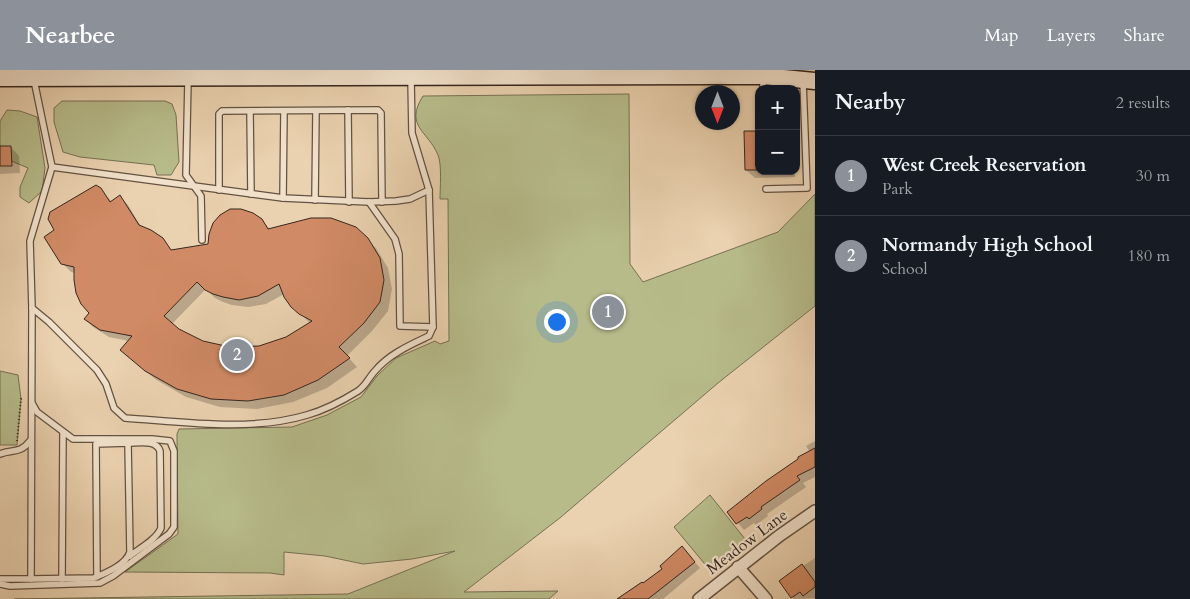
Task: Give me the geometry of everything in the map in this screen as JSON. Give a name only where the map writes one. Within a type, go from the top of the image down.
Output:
[{"type":"main road","points":[[0,78],[33,74],[188,74],[763,82],[809,80]]},
{"type":"street","name":"Meadow Lane","points":[[699,599],[779,536],[815,511]]},
{"type":"street","points":[[738,568],[766,599]]},
{"type":"lane","points":[[31,579],[30,441],[32,308],[30,240],[52,167],[33,74]]},
{"type":"lane","points":[[188,74],[186,175],[201,196],[202,240]]},
{"type":"lane","points":[[32,308],[49,322],[97,370],[106,384],[114,408],[125,418],[201,423],[261,423],[306,416],[332,406],[361,389],[376,370],[389,358],[429,336],[434,327],[429,190],[412,132],[411,76]]},
{"type":"lane","points":[[766,189],[807,188],[809,80]]},
{"type":"lane","points":[[348,110],[349,202]]},
{"type":"lane","points":[[219,190],[219,114],[222,111],[378,110],[382,113],[382,202]]},
{"type":"lane","points":[[250,111],[251,194]]},
{"type":"lane","points":[[283,198],[284,111]]},
{"type":"lane","points":[[315,200],[316,111]]},
{"type":"lane","points":[[52,167],[219,190],[315,200],[382,202],[410,199],[429,190]]},
{"type":"lane","points":[[369,202],[396,239],[399,254],[400,326],[434,327]]},
{"type":"lane","points":[[0,584],[10,586],[100,583],[121,570],[169,534],[174,527],[174,451],[170,441],[152,439],[73,439],[37,412],[31,402]]},
{"type":"lane","points":[[62,579],[63,432]]},
{"type":"lane","points":[[2,453],[15,452],[27,446],[30,441]]},
{"type":"lane","points":[[0,579],[86,579],[97,577],[108,572],[159,533],[161,528],[159,447],[154,443],[96,444],[97,577]]},
{"type":"lane","points":[[128,444],[129,557]]},
{"type":"path","points":[[17,445],[21,399],[31,395]]},
{"type":"green space","points":[[629,94],[630,264],[643,282],[778,232],[815,194],[815,306],[718,383],[561,517],[464,592],[558,591],[549,599],[14,599],[348,594],[455,551],[412,559],[363,564],[325,556],[284,552],[284,575],[270,573],[125,572],[178,534],[177,434],[179,429],[292,427],[327,415],[361,397],[377,376],[396,358],[435,341],[440,344],[449,341],[448,199],[440,199],[438,155],[417,122],[416,114],[423,96]]},
{"type":"green space","points":[[62,101],[165,101],[172,104],[176,115],[179,162],[171,175],[157,175],[154,165],[80,157],[63,152],[54,122],[54,108]]},
{"type":"green space","points":[[7,110],[20,111],[37,117],[45,168],[42,191],[29,203],[20,197],[20,187],[28,168],[2,157],[0,149],[0,121]]},
{"type":"green space","points":[[0,371],[18,375],[21,399],[17,445],[0,445]]},
{"type":"green space","points":[[710,495],[745,539],[709,569],[674,527]]},
{"type":"building","points":[[744,131],[755,131],[755,170],[745,170]]},
{"type":"building","points":[[0,146],[11,146],[12,166],[0,166]]},
{"type":"building","points":[[96,185],[101,188],[110,202],[120,195],[139,225],[163,238],[171,250],[208,244],[213,223],[220,215],[230,209],[241,209],[253,213],[262,219],[268,229],[311,218],[331,218],[356,227],[368,238],[380,258],[384,280],[380,302],[364,323],[339,347],[350,358],[318,380],[284,395],[248,401],[211,399],[177,389],[145,371],[120,350],[132,336],[100,330],[84,319],[89,313],[81,304],[76,293],[74,267],[61,264],[44,237],[54,230],[48,219],[50,212]],"holes":[[[197,282],[205,290],[223,297],[239,300],[258,296],[279,284],[284,297],[291,307],[312,321],[286,337],[259,346],[230,347],[203,341],[179,329],[164,316]]]},
{"type":"building","points":[[815,448],[815,467],[797,476],[800,480],[761,507],[762,509],[749,519],[747,517],[736,524],[727,512],[766,481],[798,459],[798,457]]},
{"type":"building","points":[[682,546],[695,562],[648,599],[617,599],[662,569],[660,566]]},
{"type":"building","points":[[802,564],[815,582],[815,587],[803,596],[800,592],[791,598],[779,581]]},
{"type":"place","name":"West Creek Reservation","points":[[608,312]]},
{"type":"place","name":"Normandy High School","points":[[237,355]]}]
